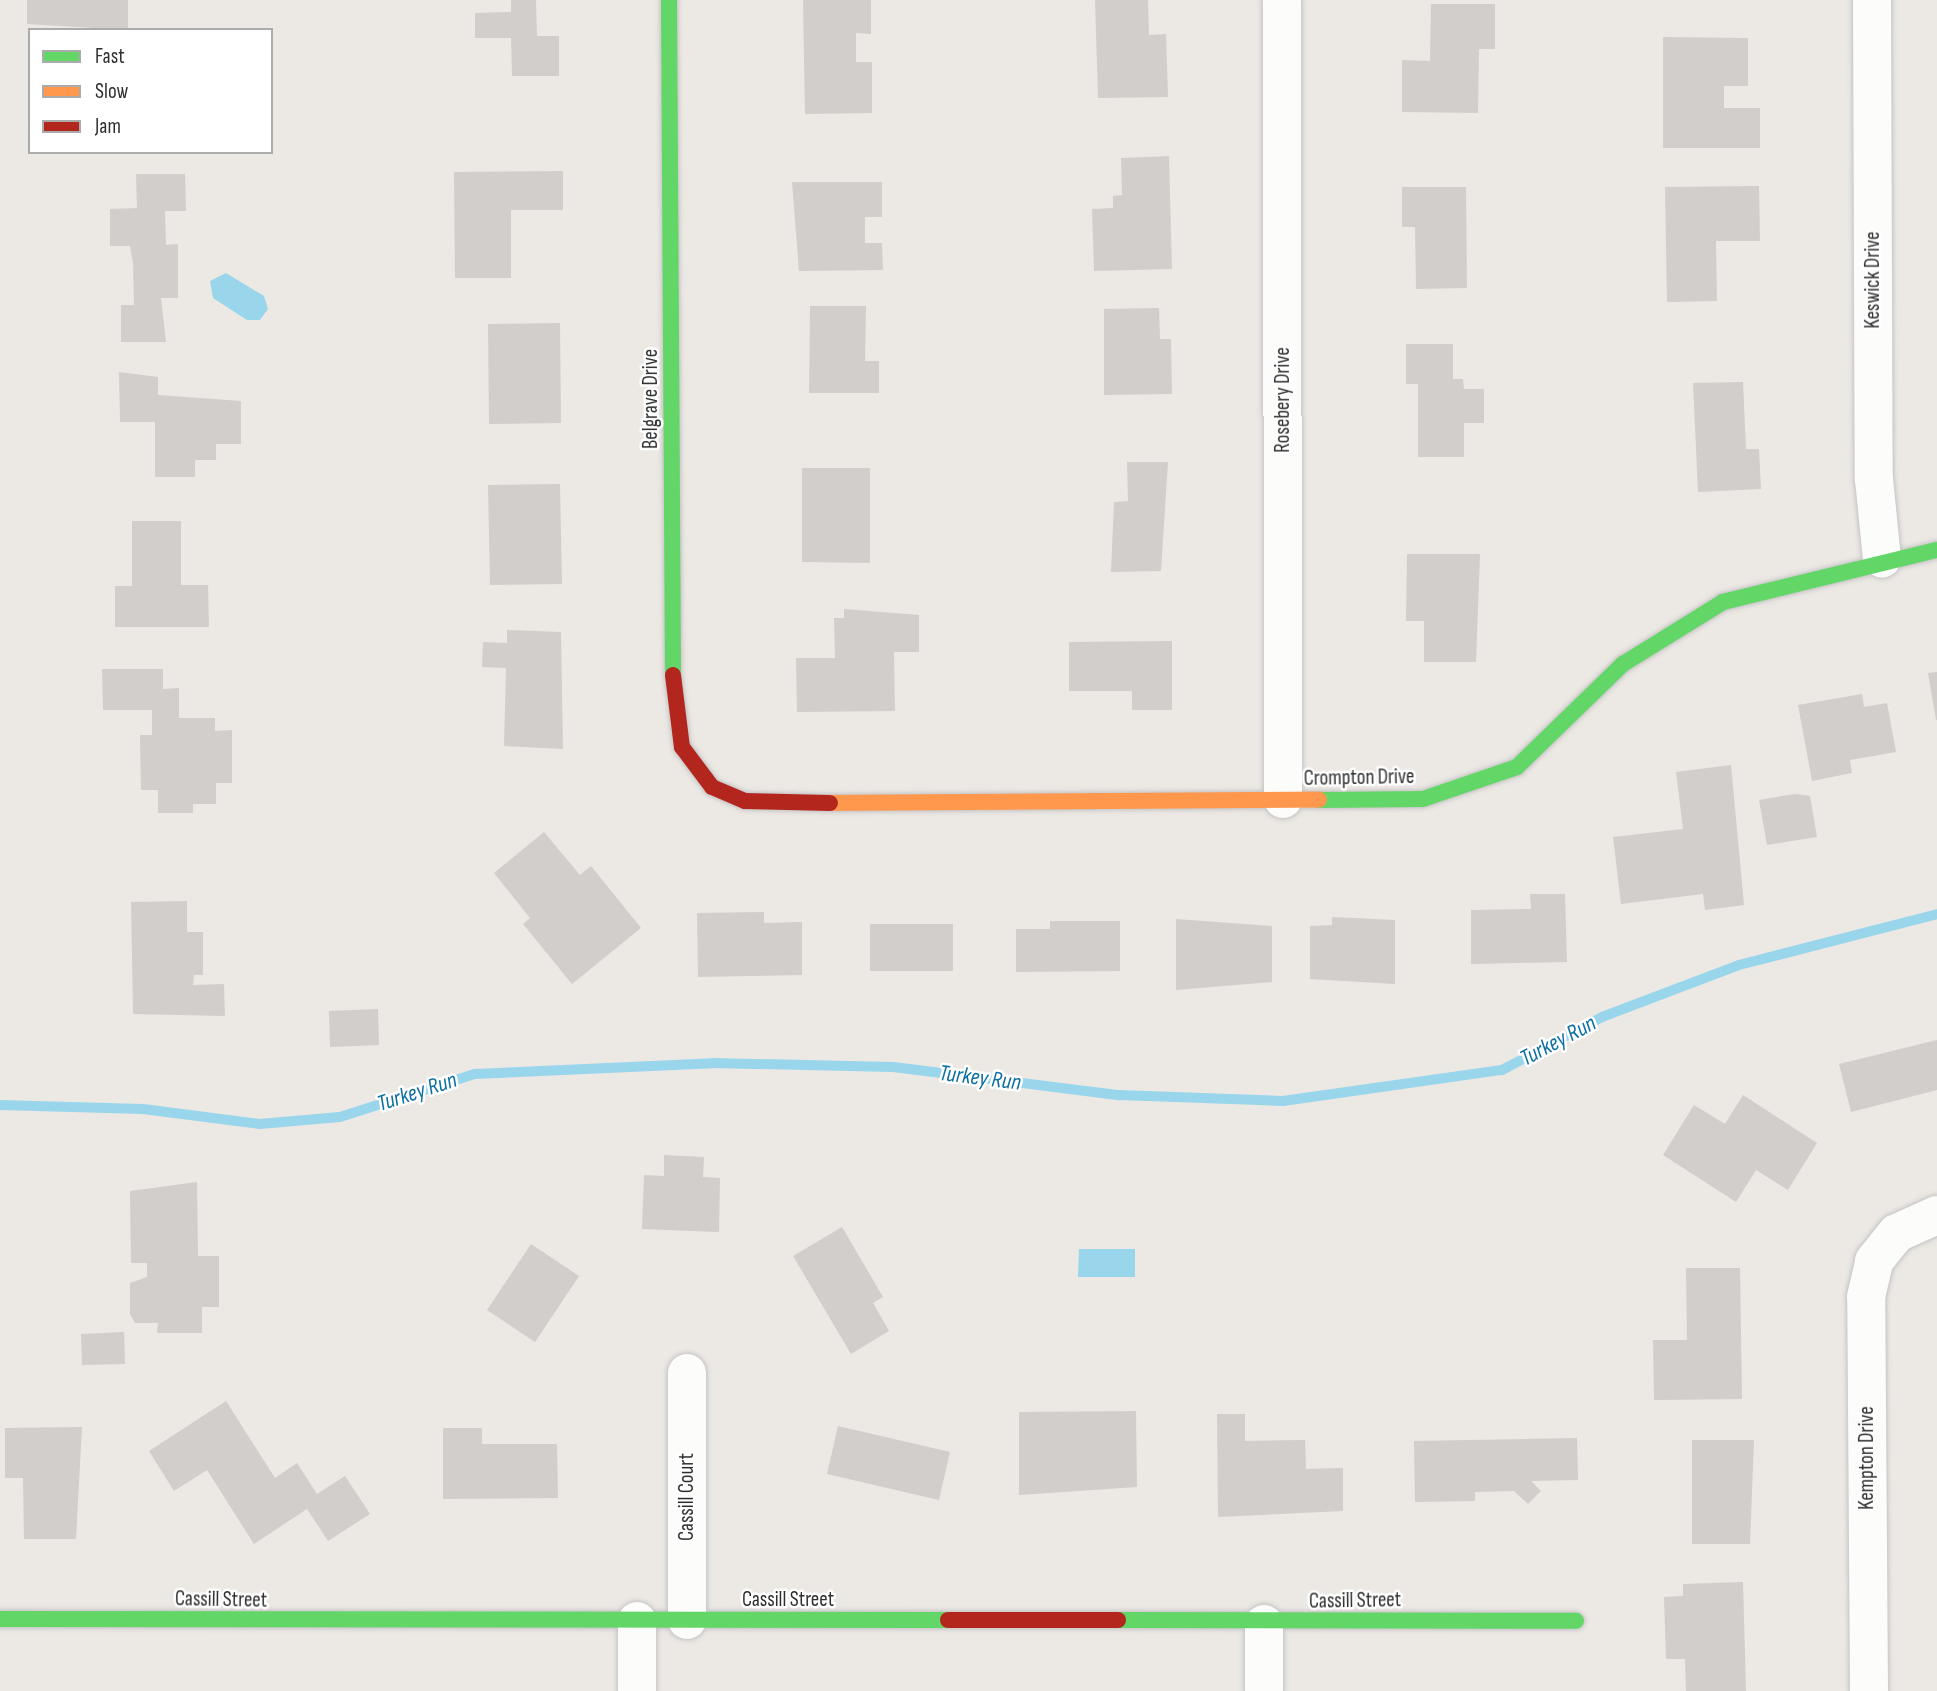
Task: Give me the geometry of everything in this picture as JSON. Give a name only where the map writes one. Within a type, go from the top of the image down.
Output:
[{"type":"street","name":"Belgrave Drive","points":[[669,0],[673,697],[682,747],[712,787]]},
{"type":"street","name":"Rosebery Drive","points":[[1282,0],[1283,799]]},
{"type":"street","name":"Keswick Drive","points":[[1872,0],[1874,479],[1882,559]]},
{"type":"street","name":"Crompton Drive","points":[[712,787],[745,801],[780,803],[1423,799],[1485,782],[1548,742],[1623,664],[1673,629],[1723,602],[1882,559],[1937,550]]},
{"type":"street","name":"Kempton Drive","points":[[1869,1691],[1866,1297],[1874,1261],[1897,1233],[1937,1215]]},
{"type":"street","name":"Cassill Court","points":[[687,1373],[687,1620]]},
{"type":"street","name":"Cassill Street","points":[[0,1619],[1264,1624],[1576,1620]]},
{"type":"street","points":[[637,1691],[638,1621]]},
{"type":"street","points":[[1264,1624],[1264,1691]]},
{"type":"water","points":[[226,273],[264,296],[268,309],[260,320],[247,320],[213,298],[210,281]]},
{"type":"water","points":[[1079,1249],[1135,1249],[1135,1277],[1078,1277]]},
{"type":"building","points":[[27,0],[128,0],[128,28],[27,24]]},
{"type":"building","points":[[511,0],[536,0],[537,36],[559,36],[559,76],[512,76],[511,38],[475,38],[475,13],[511,12]]},
{"type":"building","points":[[803,0],[871,0],[871,34],[856,33],[856,62],[872,62],[872,113],[805,114]]},
{"type":"building","points":[[1095,0],[1148,0],[1149,35],[1166,34],[1168,97],[1098,98]]},
{"type":"building","points":[[1431,4],[1495,4],[1495,49],[1479,49],[1478,113],[1402,112],[1402,60],[1430,61]]},
{"type":"building","points":[[1663,37],[1748,38],[1748,86],[1724,86],[1724,108],[1760,108],[1760,148],[1663,148]]},
{"type":"building","points":[[1169,156],[1172,269],[1094,271],[1092,209],[1113,208],[1113,196],[1122,195],[1121,158]]},
{"type":"building","points":[[563,171],[563,210],[511,210],[511,278],[455,278],[454,172]]},
{"type":"building","points":[[136,174],[185,174],[186,211],[165,211],[166,245],[178,244],[178,298],[161,298],[166,342],[121,342],[121,305],[134,305],[133,263],[130,246],[110,246],[110,209],[137,208]]},
{"type":"building","points":[[792,182],[882,182],[882,217],[865,217],[865,243],[882,243],[883,270],[799,271]]},
{"type":"building","points":[[1759,186],[1760,241],[1716,241],[1717,301],[1667,302],[1665,187]]},
{"type":"building","points":[[1402,187],[1466,187],[1467,288],[1416,289],[1415,227],[1402,227]]},
{"type":"building","points":[[810,306],[866,306],[865,361],[879,361],[879,393],[809,393]]},
{"type":"building","points":[[1159,308],[1160,339],[1171,339],[1172,394],[1104,395],[1104,309]]},
{"type":"building","points":[[560,323],[561,423],[489,424],[488,324]]},
{"type":"building","points":[[1406,344],[1453,344],[1453,379],[1463,379],[1464,389],[1484,389],[1484,423],[1464,423],[1464,457],[1418,457],[1418,384],[1406,384]]},
{"type":"building","points":[[119,372],[158,377],[158,395],[241,401],[241,444],[216,444],[216,460],[195,460],[195,477],[155,477],[155,422],[120,422]]},
{"type":"building","points":[[1743,382],[1746,449],[1759,449],[1761,489],[1698,492],[1693,383]]},
{"type":"building","points":[[1127,462],[1168,462],[1161,571],[1111,572],[1114,502],[1128,501]]},
{"type":"building","points":[[802,468],[870,468],[870,563],[802,562]]},
{"type":"building","points":[[560,484],[562,584],[490,585],[488,485]]},
{"type":"building","points":[[132,521],[181,521],[181,585],[208,585],[209,627],[115,627],[115,586],[132,586]]},
{"type":"building","points":[[1407,554],[1480,554],[1476,662],[1424,662],[1424,621],[1406,621]]},
{"type":"building","points":[[844,609],[919,615],[919,652],[894,652],[895,711],[797,712],[796,658],[835,658],[834,618],[844,618]]},
{"type":"building","points":[[507,630],[561,632],[563,749],[504,746],[506,668],[482,667],[483,642],[507,643]]},
{"type":"building","points":[[1172,641],[1172,710],[1132,710],[1132,691],[1069,691],[1069,642]]},
{"type":"building","points":[[102,669],[163,669],[163,689],[179,688],[179,718],[215,718],[215,731],[232,730],[232,783],[216,783],[216,804],[193,804],[193,813],[158,813],[158,790],[141,790],[140,735],[152,735],[152,710],[103,710]]},
{"type":"building","points":[[1937,672],[1937,720],[1936,720],[1928,673]]},
{"type":"building","points":[[1862,694],[1864,707],[1887,703],[1896,752],[1850,760],[1852,773],[1812,781],[1798,705]]},
{"type":"building","points":[[1731,765],[1744,905],[1705,910],[1703,894],[1621,904],[1613,837],[1683,829],[1676,772]]},
{"type":"building","points":[[1795,794],[1810,796],[1817,837],[1767,845],[1759,800]]},
{"type":"building","points":[[544,832],[580,875],[591,866],[641,928],[572,984],[523,924],[530,918],[494,873]]},
{"type":"building","points":[[1530,894],[1565,894],[1567,962],[1471,964],[1471,910],[1531,909]]},
{"type":"building","points":[[187,901],[187,932],[203,932],[203,975],[194,975],[193,985],[224,984],[225,1016],[133,1014],[131,902]]},
{"type":"building","points":[[764,912],[764,923],[802,922],[802,975],[698,977],[697,913]]},
{"type":"building","points":[[1332,917],[1395,920],[1395,984],[1310,979],[1310,926],[1332,925]]},
{"type":"building","points":[[1176,919],[1272,926],[1272,982],[1176,990]]},
{"type":"building","points":[[1050,921],[1120,921],[1120,971],[1016,972],[1016,929],[1050,929]]},
{"type":"building","points":[[870,924],[953,924],[953,971],[870,971]]},
{"type":"building","points":[[378,1009],[379,1045],[330,1047],[329,1011]]},
{"type":"building","points":[[1937,1040],[1937,1090],[1851,1112],[1839,1064]]},
{"type":"building","points":[[1743,1095],[1817,1143],[1788,1190],[1756,1170],[1736,1202],[1663,1155],[1694,1105],[1725,1124]]},
{"type":"building","points":[[664,1155],[704,1157],[703,1177],[720,1178],[719,1232],[642,1229],[644,1175],[664,1176]]},
{"type":"building","points":[[197,1182],[198,1256],[219,1256],[219,1307],[202,1307],[202,1333],[157,1333],[158,1323],[135,1323],[130,1314],[130,1283],[147,1277],[147,1263],[131,1263],[130,1191]]},
{"type":"building","points":[[842,1227],[883,1297],[873,1303],[889,1331],[851,1354],[793,1256]]},
{"type":"building","points":[[531,1244],[579,1276],[535,1342],[487,1310]]},
{"type":"building","points":[[1686,1268],[1740,1268],[1742,1399],[1654,1400],[1653,1340],[1687,1340]]},
{"type":"building","points":[[124,1332],[125,1364],[82,1365],[81,1334]]},
{"type":"building","points":[[226,1401],[275,1478],[297,1463],[317,1494],[345,1476],[370,1514],[328,1541],[307,1509],[254,1544],[207,1470],[174,1491],[149,1451]]},
{"type":"building","points":[[1136,1411],[1137,1487],[1019,1495],[1019,1412]]},
{"type":"building","points":[[1217,1414],[1245,1414],[1245,1441],[1305,1440],[1306,1469],[1343,1468],[1343,1511],[1218,1517]]},
{"type":"building","points":[[838,1426],[950,1452],[939,1500],[827,1474]]},
{"type":"building","points":[[82,1427],[76,1539],[24,1539],[23,1478],[5,1478],[5,1428]]},
{"type":"building","points":[[443,1428],[482,1428],[482,1444],[557,1444],[558,1498],[443,1499]]},
{"type":"building","points":[[1577,1438],[1578,1480],[1531,1481],[1541,1491],[1528,1504],[1514,1491],[1475,1492],[1475,1501],[1415,1502],[1414,1441]]},
{"type":"building","points":[[1692,1440],[1754,1440],[1750,1544],[1692,1544]]},
{"type":"building","points":[[1743,1582],[1746,1691],[1686,1691],[1685,1659],[1666,1659],[1664,1597],[1683,1596],[1683,1584]]},
{"type":"waterway","name":"Turkey Run","points":[[0,1105],[143,1109],[260,1124],[340,1117],[475,1074],[713,1063],[893,1067],[1119,1095],[1283,1101],[1502,1070],[1602,1017],[1739,965],[1937,914]]},
{"type":"traffic: fast","points":[[669,0],[673,675]]},
{"type":"traffic: fast","points":[[1319,800],[1423,799],[1517,767],[1623,664],[1723,602],[1937,550]]},
{"type":"traffic: fast","points":[[0,1619],[948,1620]]},
{"type":"traffic: fast","points":[[1118,1620],[1576,1621]]},
{"type":"traffic: slow","points":[[830,803],[1319,800]]},
{"type":"traffic: jam","points":[[673,675],[682,747],[712,787],[745,801],[830,803]]},
{"type":"traffic: jam","points":[[948,1620],[1118,1620]]}]
